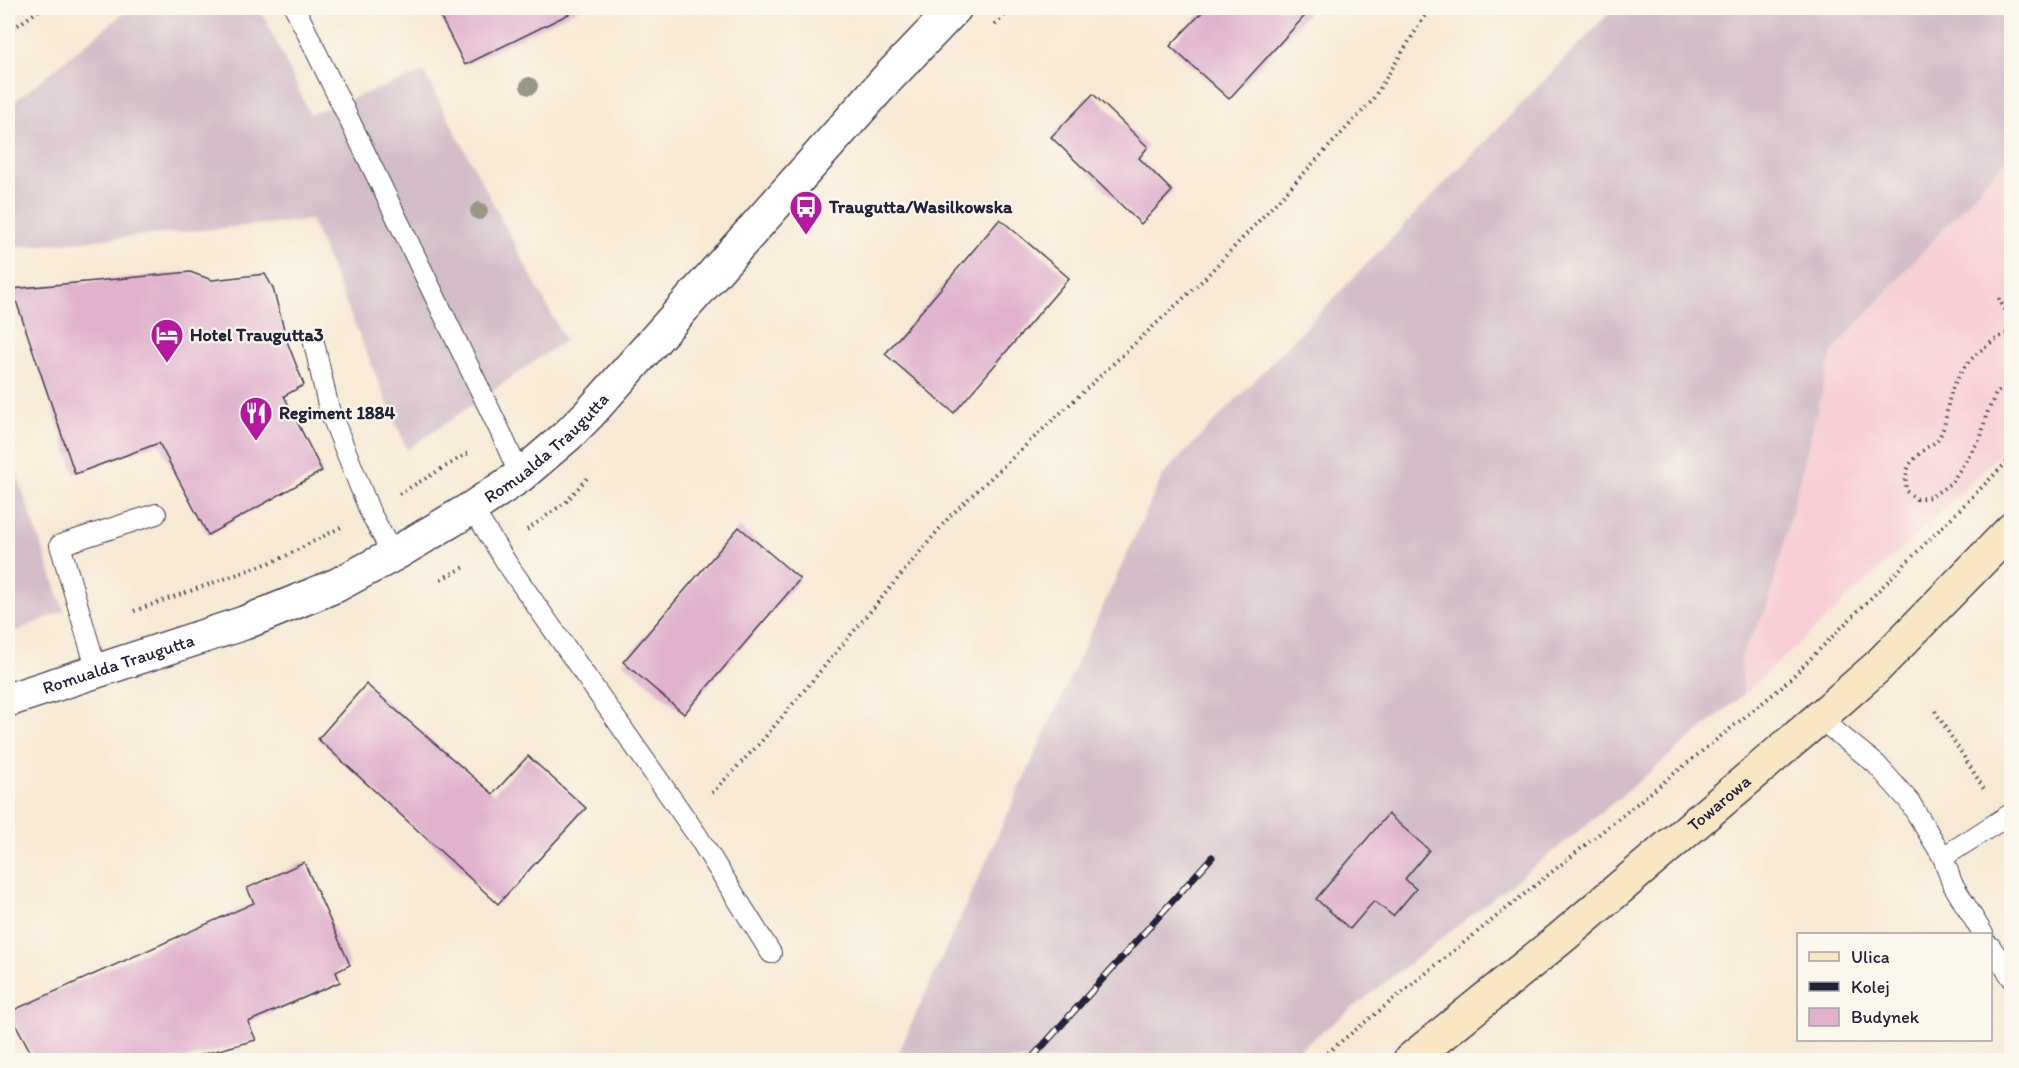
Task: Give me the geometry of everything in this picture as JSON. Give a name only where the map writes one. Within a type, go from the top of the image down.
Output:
[{"type":"main road","name":"Towarowa","points":[[1410,1060],[1561,938],[1876,668],[2012,529]]},
{"type":"street","name":"Romualda Traugutta","points":[[8,700],[244,623],[338,585],[472,508],[520,476],[589,414],[886,80],[956,8]]},
{"type":"lane","points":[[296,8],[520,476]]},
{"type":"lane","points":[[314,343],[329,409],[370,512],[393,555]]},
{"type":"lane","points":[[472,508],[508,565],[686,820],[771,953]]},
{"type":"lane","points":[[98,671],[60,545],[156,514]]},
{"type":"lane","points":[[1819,718],[1876,764],[1909,801],[1943,856],[1952,883],[1982,933]]},
{"type":"lane","points":[[1943,856],[2007,816]]},
{"type":"lane","points":[[1992,949],[2012,978]]},
{"type":"path","points":[[8,17],[13,8]]},
{"type":"path","points":[[8,32],[42,8]]},
{"type":"path","points":[[686,820],[761,742],[951,515],[1203,280],[1371,102],[1430,8]]},
{"type":"path","points":[[1999,298],[2012,328],[1970,359],[1957,377],[1937,440],[1914,458],[1905,475],[1906,491],[1916,500],[1931,497],[1952,482],[1981,437],[1986,416],[1996,393],[2012,382]]},
{"type":"path","points":[[1318,1060],[1782,687],[2012,457]]},
{"type":"path","points":[[1935,711],[2007,816]]},
{"type":"shaded area","points":[[130,8],[260,8],[310,114],[424,72],[565,340],[407,450],[311,220],[8,248],[8,107]]},
{"type":"shaded area","points":[[1614,8],[2011,8],[2011,154],[1832,352],[1768,606],[1741,655],[1743,695],[1574,835],[1286,1060],[895,1060],[1163,475]]},
{"type":"shaded area","points":[[2011,154],[2011,441],[1936,517],[1743,695],[1741,655],[1768,606],[1832,352]]},
{"type":"shaded area","points":[[8,449],[64,611],[8,634]]},
{"type":"building","points":[[436,8],[581,8],[465,65]]},
{"type":"building","points":[[1206,8],[1312,8],[1229,99],[1170,46]]},
{"type":"building","points":[[1093,94],[1148,147],[1139,158],[1172,191],[1141,224],[1051,137]]},
{"type":"building","points":[[1000,219],[1069,278],[954,413],[885,354]]},
{"type":"building","name":"Hotel Traugutta3","points":[[190,272],[212,280],[265,274],[273,288],[288,344],[304,385],[284,396],[322,471],[208,535],[159,443],[75,474],[12,289]]},
{"type":"building","points":[[739,527],[800,579],[684,714],[623,662]]},
{"type":"building","points":[[366,684],[493,794],[528,756],[586,808],[498,904],[318,739]]},
{"type":"building","points":[[1388,814],[1429,850],[1405,879],[1416,889],[1393,916],[1374,901],[1350,929],[1316,899]]},
{"type":"building","points":[[304,862],[350,965],[336,972],[340,982],[248,1022],[256,1040],[182,1060],[35,1060],[9,1012],[254,903],[247,888]]},
{"type":"railway","points":[[1030,1060],[1212,857]]},
{"type":"place","name":"Traugutta/Wasilkowska","points":[[806,236]]},
{"type":"place","name":"Hotel Traugutta3","points":[[167,364]]},
{"type":"place","name":"Regiment 1884","points":[[256,442]]}]
